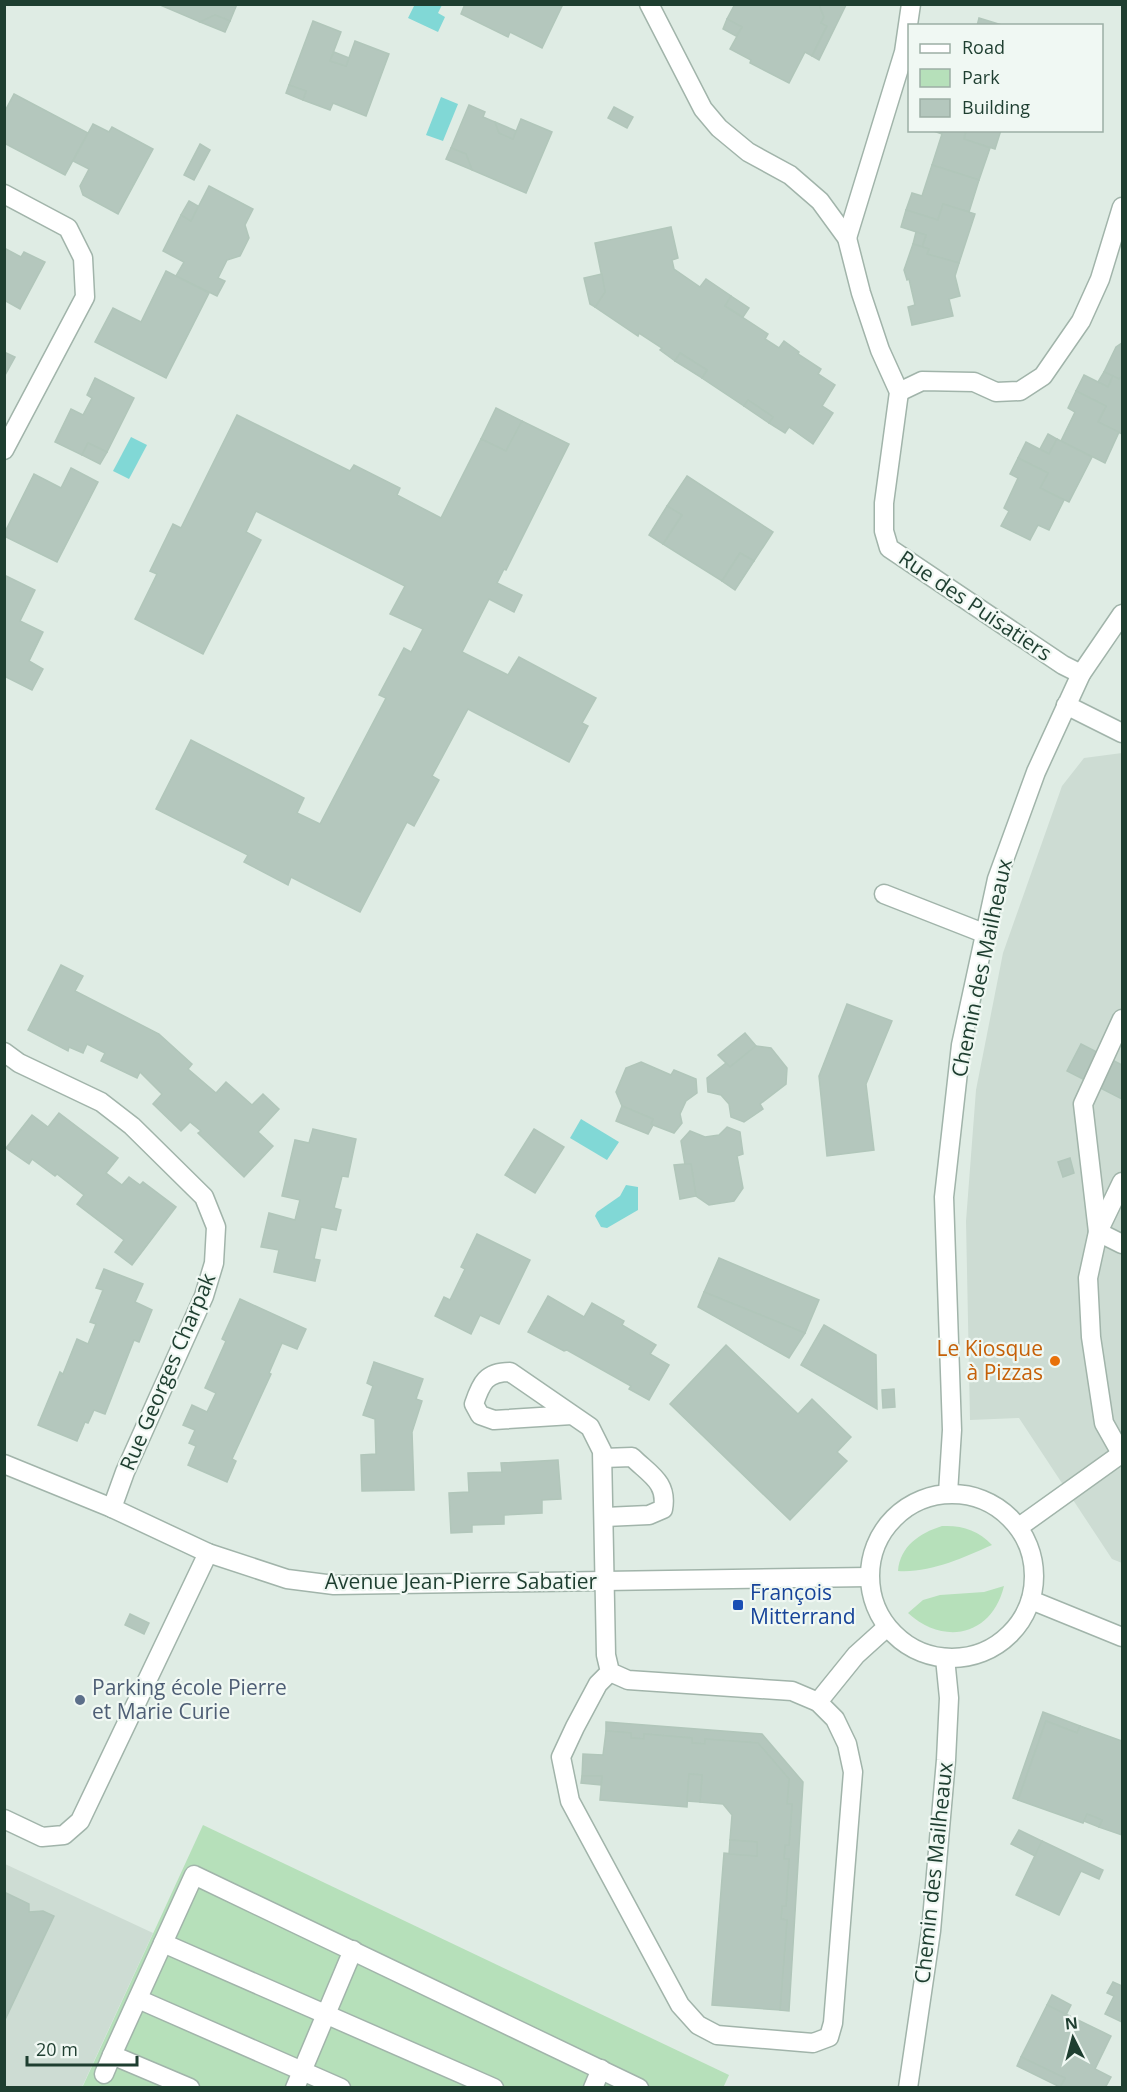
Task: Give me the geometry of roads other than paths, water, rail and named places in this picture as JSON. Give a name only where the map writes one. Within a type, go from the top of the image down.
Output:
[{"type":"street","points":[[649,4],[703,108],[719,128],[748,152],[798,181],[820,201],[847,238],[879,350],[899,392],[922,381],[974,382],[996,392],[1020,390],[1042,376],[1081,321],[1100,279],[1122,207]]},
{"type":"street","points":[[908,24],[911,4]]},
{"type":"street","points":[[847,238],[904,52],[908,25]]},
{"type":"street","points":[[4,194],[68,228],[83,258],[85,297],[4,450]]},
{"type":"street","name":"Rue des Puisatiers","points":[[899,392],[885,504],[884,531],[889,548],[1063,665],[1081,674]]},
{"type":"street","name":"Chemin des Mailheaux","points":[[948,1493],[952,1430],[944,1197],[962,1045],[997,879],[1036,772],[1081,674],[1122,614]]},
{"type":"street","points":[[1066,705],[1122,733]]},
{"type":"street","points":[[884,894],[986,934]]},
{"type":"street","points":[[1098,1232],[1083,1104],[1122,1019]]},
{"type":"street","name":"Rue Georges Charpak","points":[[4,1052],[19,1063],[101,1102],[132,1126],[204,1197],[216,1227],[214,1263],[204,1296],[125,1472],[112,1508]]},
{"type":"street","points":[[1019,1527],[1122,1455],[1104,1423],[1091,1337],[1088,1278],[1098,1232],[1122,1182]]},
{"type":"street","points":[[1098,1232],[1122,1244]]},
{"type":"street","points":[[572,1415],[494,1420],[480,1414],[474,1404],[481,1383],[497,1372],[510,1372],[590,1427],[603,1458],[606,1655],[610,1672]]},
{"type":"street","points":[[603,1458],[632,1457],[662,1486],[665,1496],[663,1509],[649,1515],[605,1517]]},
{"type":"street","name":"Avenue Jean-Pierre Sabatier","points":[[4,1464],[112,1508],[208,1553],[287,1579],[334,1585],[869,1577]]},
{"type":"street","points":[[948,1493],[975,1496],[999,1508],[1019,1527],[1030,1549],[1035,1575],[1031,1599],[1018,1625],[998,1644],[973,1655],[945,1658],[923,1653],[904,1643],[887,1628],[877,1612],[871,1595],[869,1577],[875,1545],[892,1518],[917,1500],[948,1493]]},
{"type":"street","points":[[4,1819],[42,1837],[64,1835],[80,1821],[208,1553]]},
{"type":"street","points":[[1031,1599],[1122,1637]]},
{"type":"street","points":[[818,1702],[856,1655],[887,1628]]},
{"type":"street","name":"Chemin des Mailheaux","points":[[908,2088],[931,1931],[946,1760],[949,1698],[945,1658]]},
{"type":"street","points":[[610,1672],[628,1680],[792,1691],[818,1702],[835,1719],[848,1744],[853,1772],[834,2023],[829,2037],[813,2043],[717,2035],[698,2025],[680,2005],[570,1801],[565,1778],[561,1757],[598,1684],[610,1672]]},
{"type":"street","points":[[104,2074],[194,1875],[639,2088]]},
{"type":"street","points":[[163,1943],[326,2015],[454,2079],[494,2088]]},
{"type":"street","points":[[295,2088],[353,1950]]},
{"type":"street","points":[[138,1999],[341,2088]]},
{"type":"street","points":[[112,2055],[190,2088]]},
{"type":"street","points":[[593,2088],[600,2069]]},
{"type":"water","points":[[415,4],[442,5],[438,13],[445,17],[438,32],[408,18]]},
{"type":"water","points":[[441,97],[458,104],[443,141],[426,135]]},
{"type":"water","points":[[131,437],[147,445],[129,479],[113,471]]},
{"type":"water","points":[[581,1119],[619,1142],[607,1160],[570,1138]]},
{"type":"water","points":[[626,1185],[638,1187],[638,1210],[607,1228],[601,1227],[595,1216],[597,1212],[620,1196]]},
{"type":"place","name":"Le Kiosque à Pizzas","points":[[1055,1361]]},
{"type":"place","name":"François Mitterrand","points":[[738,1605]]},
{"type":"place","name":"Parking école Pierre et Marie Curie","points":[[80,1700]]}]
